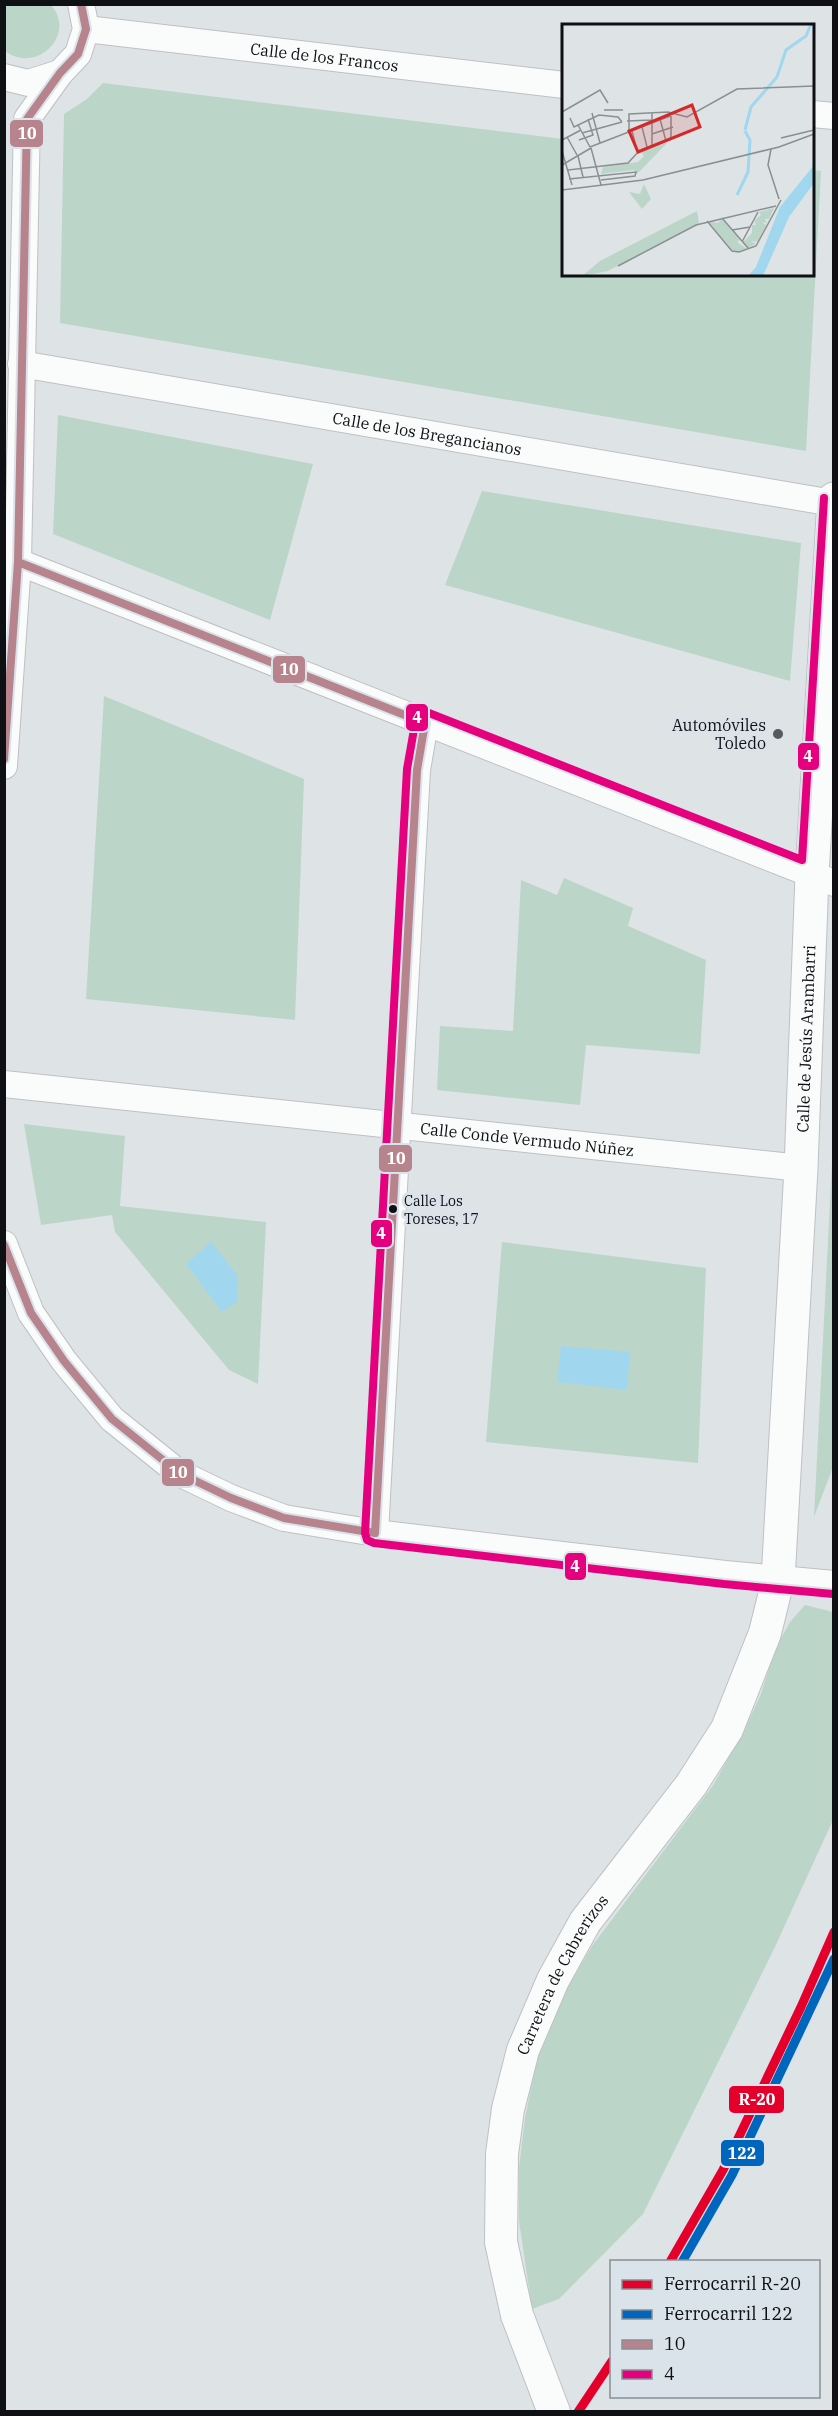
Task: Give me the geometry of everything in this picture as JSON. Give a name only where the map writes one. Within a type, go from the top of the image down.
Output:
[{"type":"main road","name":"Calle de Jesús Arambarri","points":[[778,1580],[801,1168],[823,879],[833,501]]},
{"type":"street","points":[[4,766],[18,562],[27,119],[60,73],[78,54],[84,17]]},
{"type":"street","name":"Calle de los Francos","points":[[84,17],[562,85]]},
{"type":"street","points":[[4,77],[28,83],[60,73]]},
{"type":"street","points":[[4,89],[27,119]]},
{"type":"street","points":[[814,114],[834,116]]},
{"type":"street","name":"Calle de los Bregancianos","points":[[21,364],[833,501]]},
{"type":"street","points":[[18,562],[823,879]]},
{"type":"street","points":[[375,1533],[417,770],[425,723]]},
{"type":"street","name":"Calle Conde Vermudo Núñez","points":[[4,1084],[801,1168]]},
{"type":"street","points":[[4,1244],[31,1313],[64,1361],[112,1419],[179,1473],[231,1498],[284,1518],[375,1533],[778,1580],[834,1584]]},
{"type":"street","name":"Carretera de Cabrerizos","points":[[554,2412],[517,2315],[501,2242],[502,2154],[508,2109],[523,2050],[553,1980],[585,1922],[691,1785],[728,1729],[765,1633],[778,1580]]},
{"type":"green space","points":[[5,4],[51,5],[58,16],[59,28],[50,48],[40,55],[29,58],[17,57],[5,51]]},
{"type":"green space","points":[[103,83],[562,139],[562,276],[814,276],[814,170],[821,171],[806,451],[60,323],[64,114],[87,99]]},
{"type":"green space","points":[[58,415],[313,464],[270,620],[53,534]]},
{"type":"green space","points":[[482,491],[801,543],[790,681],[445,585]]},
{"type":"green space","points":[[104,696],[304,779],[295,1020],[86,999]]},
{"type":"green space","points":[[564,878],[633,908],[628,926],[706,960],[700,1054],[586,1045],[580,1105],[437,1090],[440,1026],[513,1031],[521,880],[557,895]]},
{"type":"green space","points":[[24,1124],[125,1136],[120,1206],[266,1222],[258,1384],[229,1370],[115,1232],[112,1215],[41,1225]]},
{"type":"green space","points":[[833,1142],[833,1467],[814,1517]]},
{"type":"green space","points":[[502,1242],[706,1268],[698,1463],[486,1442]]},
{"type":"green space","points":[[805,1605],[833,1612],[833,1820],[774,1949],[643,2214],[559,2299],[532,2309],[519,2221],[519,2168],[525,2118],[538,2054],[566,1990],[592,1946],[714,1784],[761,1694],[775,1649],[790,1622]]},
{"type":"water","points":[[211,1242],[238,1276],[237,1302],[222,1312],[186,1264]]},
{"type":"water","points":[[561,1346],[630,1352],[627,1390],[557,1382]]},
{"type":"rail line","name":"R-20","points":[[671,2260],[723,2170],[834,1932]]},
{"type":"rail line","name":"122","points":[[683,2260],[732,2175],[834,1959]]},
{"type":"rail line","name":"R-20","points":[[578,2412],[610,2364]]},
{"type":"transit line","name":"10","points":[[4,759],[18,562],[27,119],[60,73],[78,54],[86,29],[81,4]]},
{"type":"transit line","name":"4","points":[[824,498],[802,860],[429,713],[422,713],[416,718],[407,769],[365,1533],[367,1540],[374,1543],[724,1584],[833,1594]]},
{"type":"transit line","name":"10","points":[[4,1245],[31,1313],[64,1361],[112,1419],[179,1473],[231,1498],[284,1518],[375,1533],[417,770],[425,723],[18,562]]},
{"type":"place","name":"Automóviles Toledo","points":[[778,734]]},
{"type":"place","name":"Calle Los Toreses, 17","points":[[393,1209]]}]
